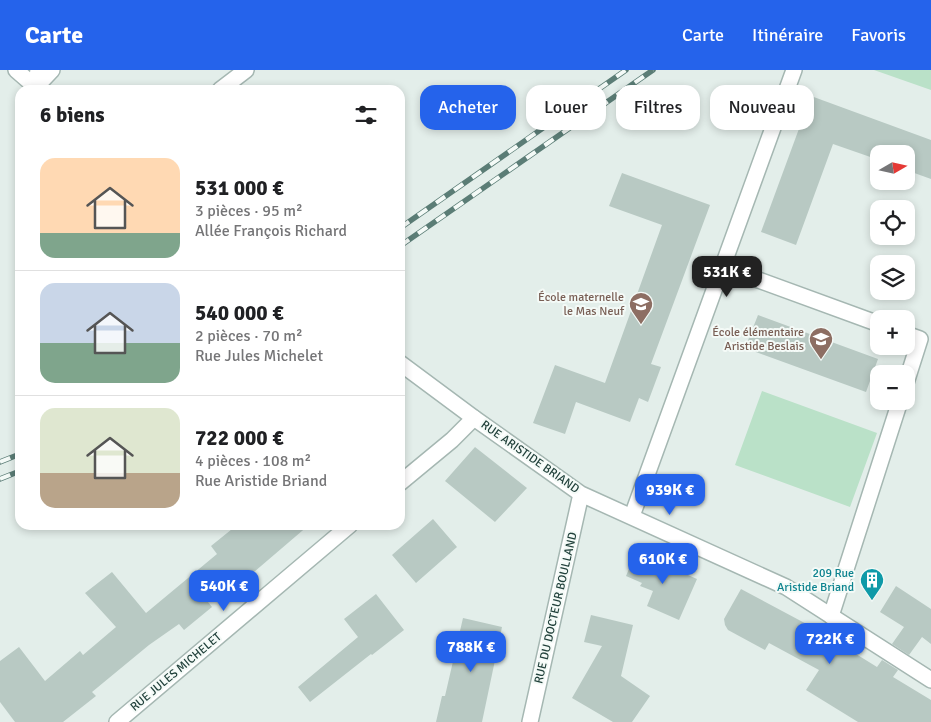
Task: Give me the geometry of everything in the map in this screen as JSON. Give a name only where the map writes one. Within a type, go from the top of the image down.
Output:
[{"type":"street","points":[[16,70],[33,85]]},
{"type":"street","points":[[37,85],[38,70]]},
{"type":"street","points":[[40,85],[52,70]]},
{"type":"street","points":[[226,85],[246,70]]},
{"type":"street","points":[[632,516],[794,70]]},
{"type":"street","points":[[724,262],[753,278],[870,321]]},
{"type":"street","points":[[915,337],[920,339],[915,355]]},
{"type":"street","name":"RUE ARISTIDE BRIAND","points":[[405,367],[581,494],[786,587],[931,680]]},
{"type":"street","points":[[831,616],[897,410]]},
{"type":"street","points":[[405,479],[452,440],[474,418]]},
{"type":"street","name":"RUE DU DOCTEUR BOULLAND","points":[[530,722],[581,494]]},
{"type":"street","name":"RUE JULES MICHELET","points":[[116,722],[344,530]]},
{"type":"green space","points":[[874,70],[931,70],[931,90]]},
{"type":"green space","points":[[762,391],[877,433],[850,507],[735,465]]},
{"type":"building","points":[[814,97],[931,140],[931,179],[915,173],[915,145],[870,145],[870,157],[833,144],[796,245],[761,232],[798,130],[814,130]]},
{"type":"building","points":[[622,173],[710,205],[651,364],[661,367],[648,402],[639,398],[630,422],[576,402],[565,434],[533,423],[555,365],[605,383],[662,225],[609,206]]},
{"type":"building","points":[[758,315],[878,359],[876,365],[870,365],[870,381],[866,392],[745,348]]},
{"type":"building","points":[[475,447],[527,488],[495,522],[445,481]]},
{"type":"building","points":[[433,519],[457,547],[416,583],[392,555]]},
{"type":"building","points":[[231,530],[303,530],[248,577],[243,572],[208,602],[212,607],[184,630],[179,624],[149,645],[92,692],[96,696],[63,722],[15,722],[0,702],[0,661],[19,647],[45,681],[80,651],[83,655],[116,627],[85,593],[112,572],[146,613],[217,554],[211,546]]},
{"type":"building","points":[[636,552],[697,579],[679,620],[647,606],[653,591],[640,586],[642,583],[626,576]]},
{"type":"building","points":[[896,586],[931,609],[931,644],[922,637],[909,655],[892,644],[904,627],[880,612]]},
{"type":"building","points":[[741,589],[814,628],[877,667],[882,660],[898,670],[893,677],[931,700],[931,722],[858,722],[806,690],[819,670],[769,643],[765,650],[728,630],[724,619]]},
{"type":"building","points":[[376,594],[404,630],[310,702],[298,687],[358,637],[344,619]]},
{"type":"building","points":[[591,615],[633,625],[621,676],[650,696],[632,722],[613,722],[572,698],[602,646],[584,642]]},
{"type":"building","points":[[463,618],[502,627],[482,722],[436,722],[442,696],[445,696]]},
{"type":"railway","points":[[405,225],[626,70]]},
{"type":"railway","points":[[405,243],[653,70]]},
{"type":"railway","points":[[0,462],[15,456]]},
{"type":"railway","points":[[0,479],[15,473]]},
{"type":"place","name":"École maternelle le Mas Neuf","points":[[641,325]]},
{"type":"place","name":"École élémentaire Aristide Beslais","points":[[821,360]]},
{"type":"place","name":"209 Rue Aristide Briand","points":[[872,601]]}]
